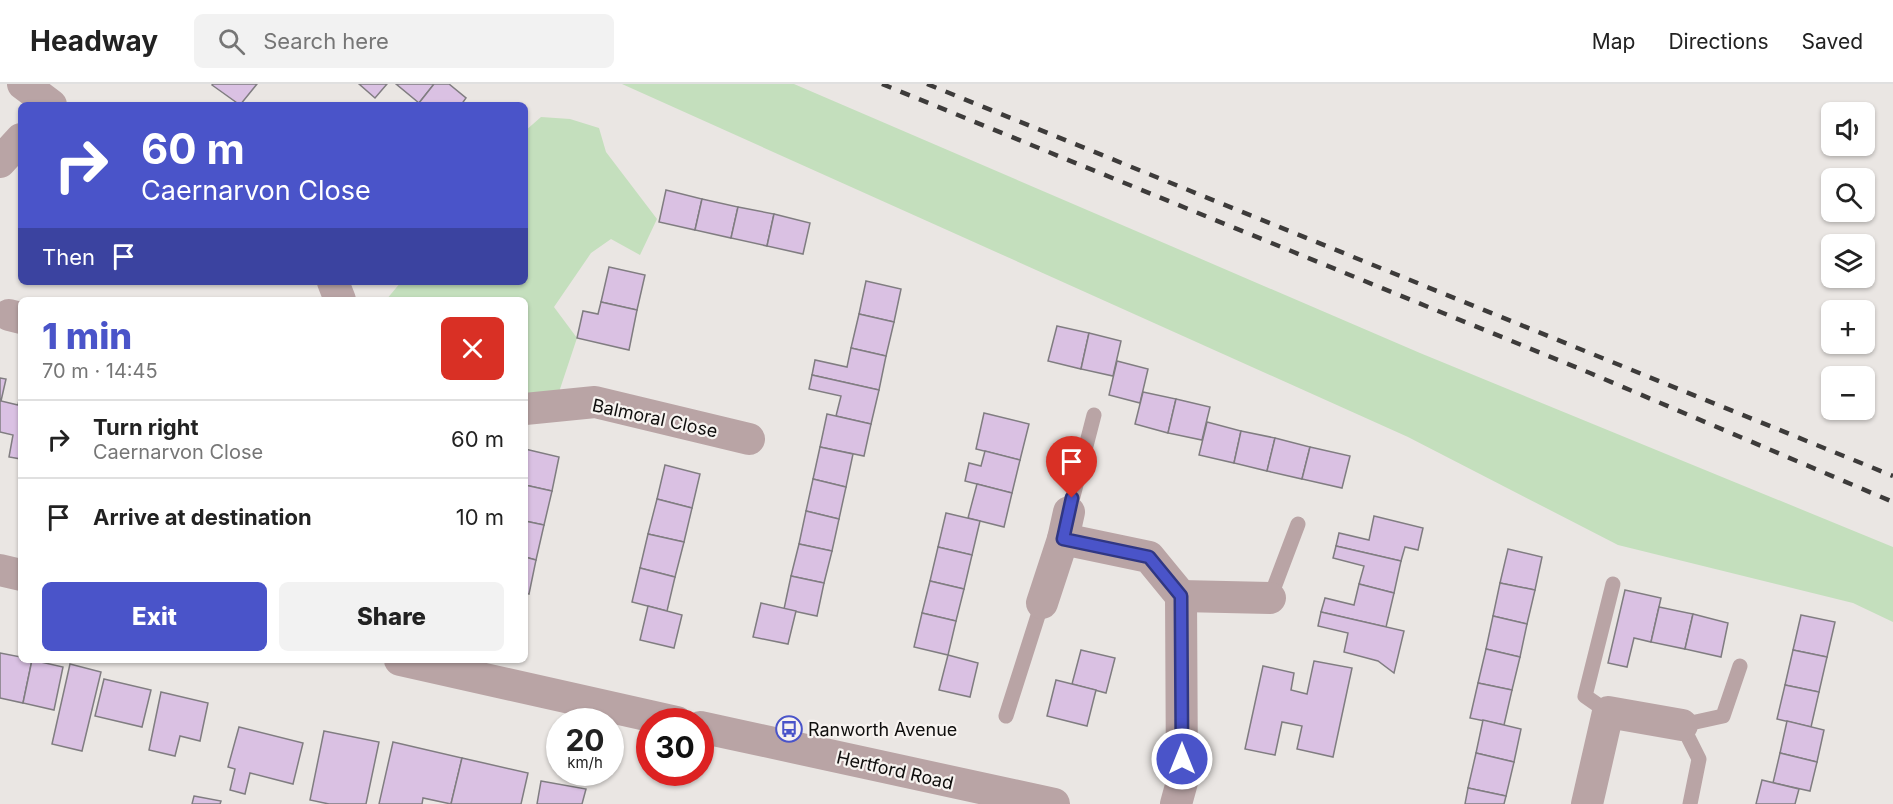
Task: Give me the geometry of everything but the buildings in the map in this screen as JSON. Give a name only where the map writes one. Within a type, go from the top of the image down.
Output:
[{"type":"street","points":[[23,84],[48,102]]},
{"type":"street","points":[[55,102],[70,84]]},
{"type":"street","points":[[0,162],[18,142]]},
{"type":"street","name":"Balmoral Close","points":[[528,409],[595,402],[749,439]]},
{"type":"street","points":[[1042,603],[1066,526],[1149,557],[1181,596],[1182,782],[1176,804]]},
{"type":"street","points":[[0,570],[18,574]]},
{"type":"street","points":[[1181,596],[1270,598]]},
{"type":"street","points":[[413,663],[636,713]]},
{"type":"street","points":[[1587,804],[1608,712],[1682,725]]},
{"type":"street","name":"Hertford Road","points":[[714,730],[1011,800],[1054,804]]},
{"type":"lane","points":[[1066,526],[1094,415]]},
{"type":"lane","points":[[1270,598],[1298,524]]},
{"type":"lane","points":[[1608,712],[1585,696],[1613,584]]},
{"type":"lane","points":[[1006,716],[1042,603]]},
{"type":"lane","points":[[1690,804],[1699,759],[1682,725],[1723,716],[1740,666]]},
{"type":"green space","points":[[622,84],[794,84],[1420,353],[1893,547],[1893,622],[1853,603],[1618,545],[1408,437]]},
{"type":"green space","points":[[541,117],[570,119],[599,128],[606,152],[657,219],[640,255],[611,239],[591,253],[554,307],[577,338],[559,392],[528,397],[528,297],[388,297],[398,285],[528,285],[528,128]]},
{"type":"railway","points":[[882,84],[1590,373],[1893,502]]},
{"type":"railway","points":[[927,84],[1893,476]]},
{"type":"place","name":"Ranworth Avenue","points":[[789,729]]},
{"type":"route","points":[[1072,498],[1063,539],[1149,557],[1181,596],[1182,759]]}]
